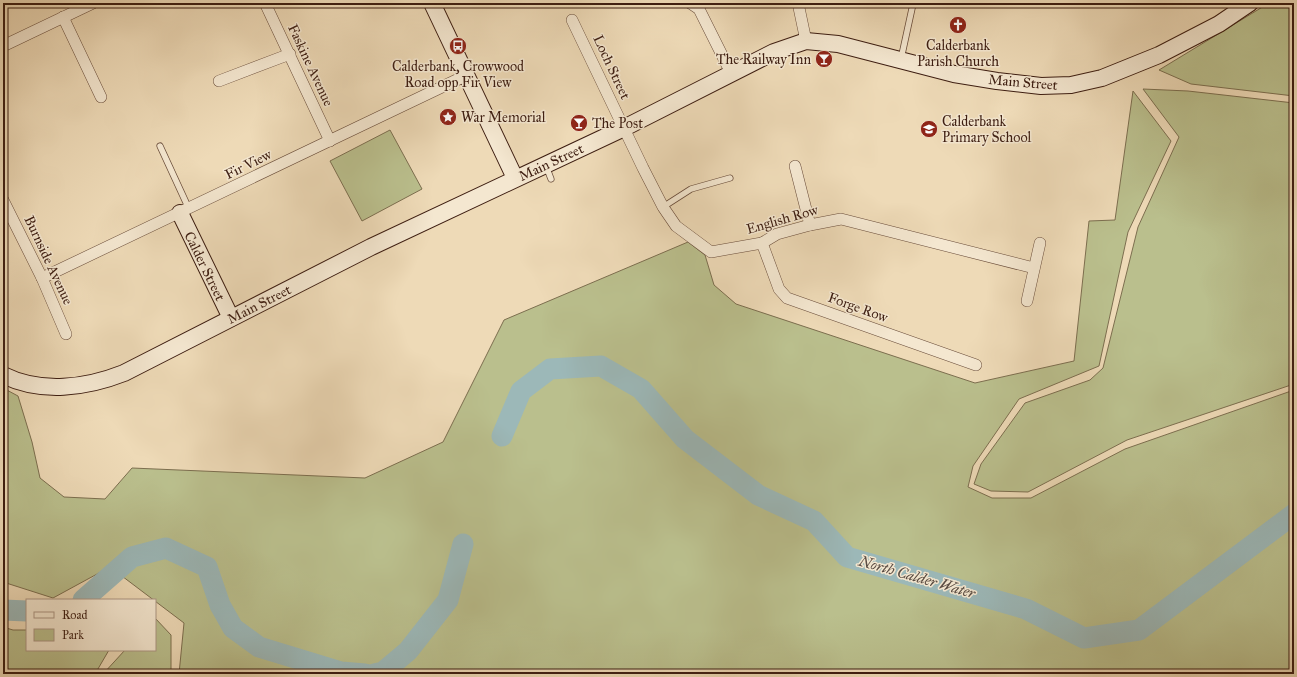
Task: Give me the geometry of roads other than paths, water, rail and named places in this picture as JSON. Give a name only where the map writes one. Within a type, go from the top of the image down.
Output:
[{"type":"main road","points":[[432,3],[515,178]]},
{"type":"main road","name":"Main Street","points":[[4,374],[35,385],[63,387],[83,386],[104,381],[371,247],[515,178],[548,172],[624,128],[731,73],[774,52],[806,41],[838,44],[954,74],[997,82],[1041,86],[1071,85],[1102,78],[1159,55],[1219,24],[1250,3]]},
{"type":"main road","name":"Calder Street","points":[[185,211],[231,318]]},
{"type":"street","points":[[3,46],[93,3]]},
{"type":"street","name":"Faskine Avenue","points":[[265,3],[330,141]]},
{"type":"street","points":[[690,3],[699,9],[731,73]]},
{"type":"street","points":[[798,3],[806,41]]},
{"type":"street","points":[[63,17],[101,97]]},
{"type":"street","name":"Loch Street","points":[[572,20],[624,128]]},
{"type":"street","points":[[219,81],[290,54]]},
{"type":"street","name":"Fir View","points":[[42,278],[467,75]]},
{"type":"street","name":"English Row","points":[[624,128],[664,207],[676,226],[711,252],[762,242],[777,234],[810,225],[841,219],[1034,268]]},
{"type":"street","points":[[796,166],[810,225]]},
{"type":"street","name":"Burnside Avenue","points":[[3,200],[42,278],[66,334]]},
{"type":"street","name":"Forge Row","points":[[762,242],[779,289],[787,298],[976,365]]},
{"type":"street","points":[[1027,301],[1040,243]]},
{"type":"lane","points":[[901,60],[913,4]]},
{"type":"lane","points":[[160,146],[185,211]]},
{"type":"lane","points":[[664,207],[691,189],[730,178]]},
{"type":"waterway","name":"North Calder Water","points":[[502,436],[521,391],[550,369],[601,366],[641,389],[685,439],[758,495],[814,521],[847,557],[1026,609],[1084,638],[1139,630],[1294,514]]},
{"type":"waterway","name":"North Calder Water","points":[[374,674],[383,672],[408,651],[448,600],[463,544]]},
{"type":"waterway","name":"North Calder Water","points":[[84,599],[132,557],[166,548],[207,567],[220,605],[233,628],[259,647],[341,672],[365,674]]},
{"type":"waterway","name":"North Calder Water","points":[[3,610],[26,611]]},
{"type":"place","name":"Calderbank Parish Church","points":[[958,25]]},
{"type":"place","name":"Calderbank, Crowwood Road opp Fir View","points":[[458,46]]},
{"type":"place","name":"The Railway Inn","points":[[824,59]]},
{"type":"place","name":"War Memorial","points":[[448,117]]},
{"type":"place","name":"The Post","points":[[579,123]]},
{"type":"place","name":"Calderbank Primary School","points":[[929,129]]}]
